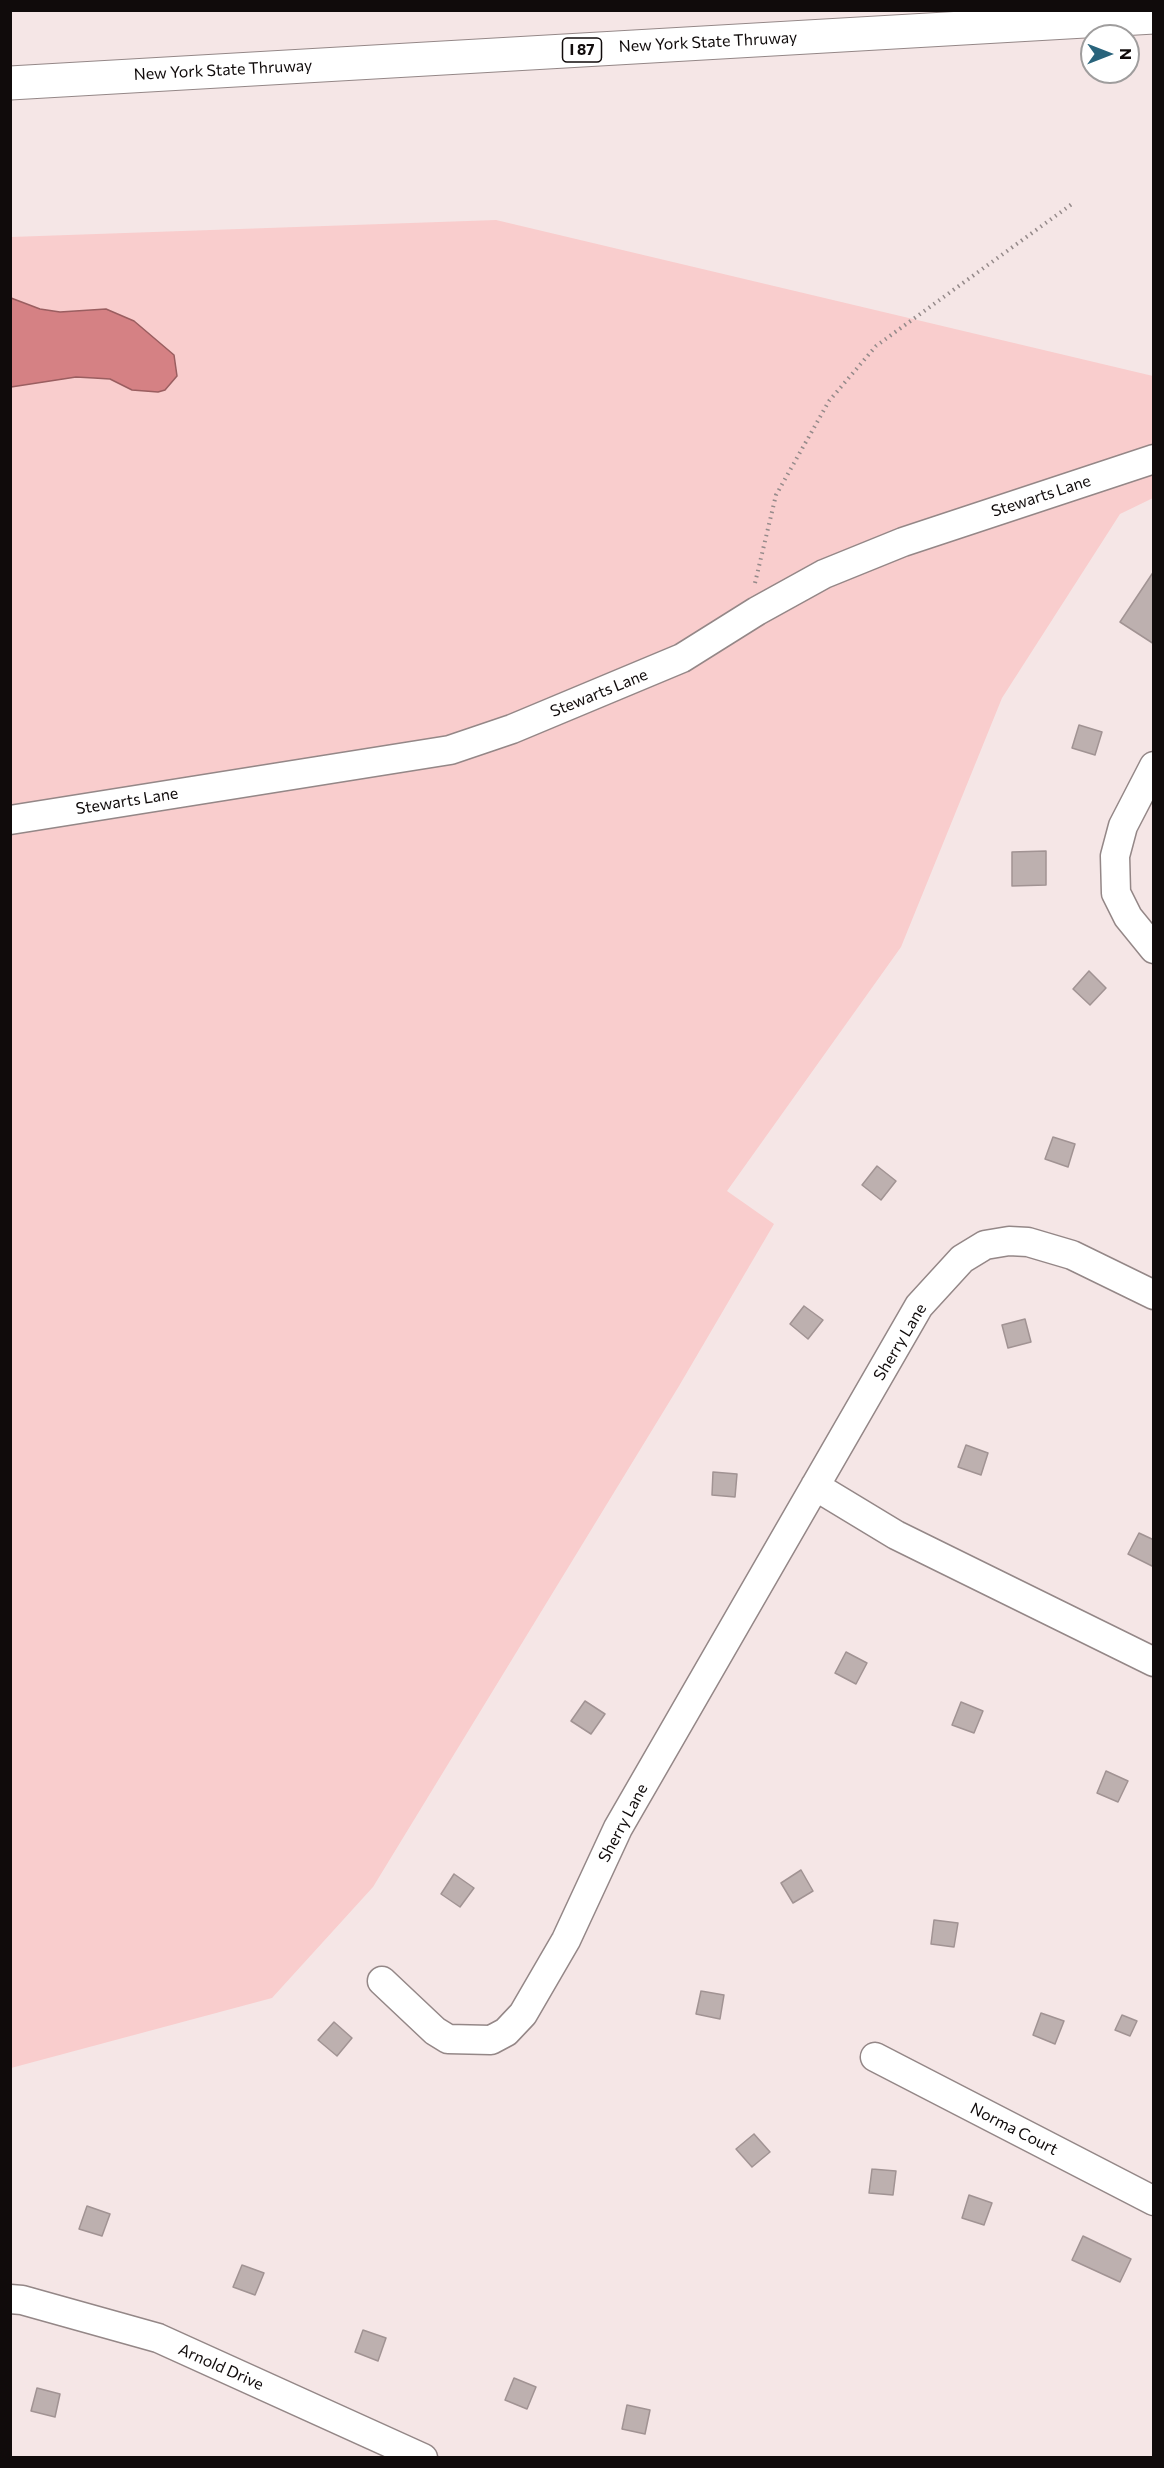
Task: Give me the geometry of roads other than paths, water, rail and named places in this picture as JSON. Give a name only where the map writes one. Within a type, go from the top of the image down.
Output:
[{"type":"highway","name":"New York State Thruway","points":[[10,82],[1154,16]]},
{"type":"street","name":"Stewarts Lane","points":[[10,820],[450,750],[512,729],[682,658],[748,616],[824,574],[903,542],[1154,459]]},
{"type":"street","points":[[1154,766],[1123,826],[1115,856],[1116,893],[1128,917],[1154,949]]},
{"type":"street","name":"Sherry Lane","points":[[382,1982],[435,2031],[448,2039],[491,2040],[506,2032],[523,2014],[566,1940],[618,1828],[919,1306],[962,1260],[985,1245],[1009,1241],[1028,1242],[1072,1255],[1154,1295]]},
{"type":"street","points":[[815,1486],[896,1535],[1154,1662]]},
{"type":"street","name":"Norma Court","points":[[875,2057],[1154,2201]]},
{"type":"street","name":"Arnold Drive","points":[[10,2299],[22,2300],[158,2338],[423,2457]]}]
